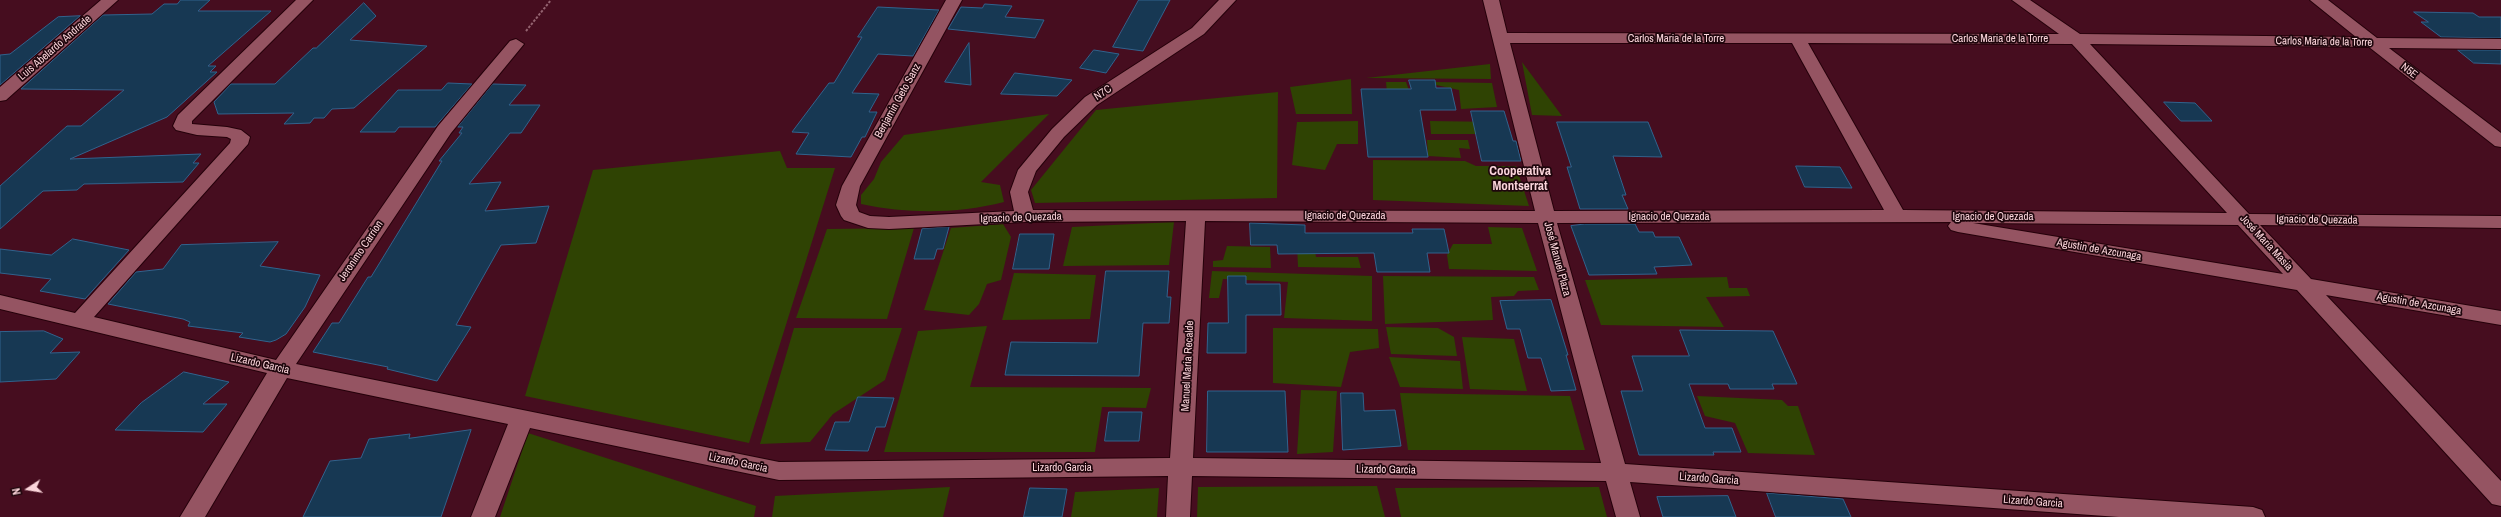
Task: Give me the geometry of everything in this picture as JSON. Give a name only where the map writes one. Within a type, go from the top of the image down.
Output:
[{"type":"street","name":"Luis Abelardo Andrade","points":[[0,96],[110,0]]},
{"type":"street","points":[[79,321],[239,144],[242,136],[234,132],[191,130],[182,126],[184,119],[305,0]]},
{"type":"street","name":"Benjamin Geto Sanz","points":[[846,205],[851,186],[954,0]]},
{"type":"street","name":"N7C","points":[[1025,216],[1019,192],[1027,170],[1058,133],[1091,101],[1198,31],[1228,0]]},
{"type":"street","name":"José Manuel Plaza","points":[[1491,0],[1499,38],[1546,217],[1628,517]]},
{"type":"street","name":"José Maria Masia","points":[[2020,0],[2076,39],[2304,285],[2495,479],[2501,497]]},
{"type":"street","name":"N5E","points":[[2318,0],[2501,142]]},
{"type":"street","name":"Carlos Maria de la Torre","points":[[1499,38],[2076,39],[2501,44]]},
{"type":"street","points":[[1798,39],[1897,216]]},
{"type":"street","name":"Jeronimo Carrion","points":[[192,517],[280,369],[444,130],[516,44]]},
{"type":"street","name":"Ignacio de Quezada","points":[[846,205],[851,216],[868,222],[957,221],[1025,216],[1196,215],[1546,217],[1897,216],[2243,218],[2501,222]]},
{"type":"street","name":"Manuel Maria Recalde","points":[[1178,517],[1196,215]]},
{"type":"street","name":"Agustin de Azcunaga","points":[[1897,216],[2501,318]]},
{"type":"street","name":"Lizardo Garcia","points":[[0,302],[280,369],[779,471],[1182,467],[1615,472],[2253,517]]},
{"type":"street","points":[[483,517],[522,418]]},
{"type":"path","points":[[516,44],[551,0]]},
{"type":"green space","points":[[1522,62],[1562,116],[1532,115]]},
{"type":"green space","points":[[1490,64],[1491,79],[1366,78]]},
{"type":"green space","points":[[1351,79],[1352,114],[1296,114],[1290,87]]},
{"type":"green space","points":[[1386,82],[1406,82],[1410,93],[1389,115]]},
{"type":"green space","points":[[1435,82],[1492,83],[1497,107],[1461,109],[1459,90],[1436,85]]},
{"type":"green space","points":[[1278,92],[1277,198],[1035,203],[1031,190],[1096,110]]},
{"type":"green space","points":[[1049,114],[981,182],[1000,185],[1004,202],[950,211],[897,210],[861,204],[861,195],[874,179],[881,162],[904,135]]},
{"type":"green space","points":[[1358,121],[1358,144],[1337,144],[1325,170],[1292,165],[1297,122]]},
{"type":"green space","points":[[1430,121],[1498,122],[1500,134],[1431,134]]},
{"type":"green space","points":[[1427,140],[1468,140],[1470,149],[1459,148],[1461,158],[1428,156]]},
{"type":"green space","points":[[780,151],[787,168],[835,168],[749,443],[525,396],[593,170]]},
{"type":"green space","points":[[1373,160],[1465,161],[1476,166],[1516,166],[1529,206],[1373,200]]},
{"type":"green space","points":[[1174,222],[1169,265],[1063,266],[1072,227]]},
{"type":"green space","points":[[1003,224],[1011,237],[1001,280],[987,284],[979,304],[969,315],[924,310],[951,228]]},
{"type":"green space","points":[[1488,227],[1522,228],[1537,271],[1449,269],[1447,255],[1453,244],[1492,244]]},
{"type":"green space","points":[[914,228],[887,319],[796,318],[827,229]]},
{"type":"green space","points":[[1297,245],[1314,245],[1316,257],[1358,257],[1361,268],[1298,267]]},
{"type":"green space","points":[[1227,246],[1270,247],[1271,268],[1213,267],[1213,261],[1223,260]]},
{"type":"green space","points":[[1212,271],[1372,276],[1372,321],[1284,318],[1288,282],[1223,279],[1219,298],[1209,298]]},
{"type":"green space","points":[[1014,273],[1096,275],[1090,319],[1002,320]]},
{"type":"green space","points":[[1383,276],[1534,277],[1539,290],[1518,291],[1514,296],[1491,297],[1493,320],[1385,324]]},
{"type":"green space","points":[[1727,277],[1729,288],[1747,288],[1750,296],[1706,297],[1724,327],[1601,325],[1585,280]]},
{"type":"green space","points":[[987,326],[970,387],[1151,388],[1146,408],[1102,407],[1095,452],[884,452],[918,331]]},
{"type":"green space","points":[[1386,327],[1438,328],[1454,337],[1457,356],[1391,354]]},
{"type":"green space","points":[[794,328],[902,328],[885,380],[833,414],[810,442],[760,444]]},
{"type":"green space","points":[[1273,328],[1378,329],[1379,348],[1350,352],[1341,387],[1273,383]]},
{"type":"green space","points":[[1462,337],[1514,339],[1527,391],[1470,389]]},
{"type":"green space","points":[[1389,357],[1460,361],[1463,389],[1400,387]]},
{"type":"green space","points":[[1301,390],[1337,391],[1333,452],[1297,454]]},
{"type":"green space","points":[[1400,393],[1570,396],[1585,450],[1408,450]]},
{"type":"green space","points":[[1697,396],[1782,400],[1788,406],[1798,406],[1815,455],[1748,453],[1735,423],[1705,416]]},
{"type":"green space","points":[[528,433],[756,506],[754,517],[500,517]]},
{"type":"green space","points":[[1377,486],[1385,517],[1197,517],[1198,487]]},
{"type":"green space","points":[[950,487],[943,517],[772,517],[775,496]]},
{"type":"green space","points":[[1599,487],[1607,517],[1401,517],[1395,488]]},
{"type":"green space","points":[[1159,488],[1157,517],[1071,517],[1075,492]]},
{"type":"building","points":[[181,0],[210,0],[198,11],[271,11],[208,66],[216,66],[210,72],[217,72],[167,117],[70,159],[201,154],[193,163],[199,163],[183,182],[84,184],[77,190],[43,191],[0,229],[0,186],[67,126],[81,126],[124,90],[21,89],[103,15],[152,14],[164,4],[177,4]]},
{"type":"building","points":[[1139,0],[1170,0],[1143,51],[1113,47]]},
{"type":"building","points":[[364,3],[376,16],[350,40],[427,46],[354,108],[332,109],[324,118],[314,118],[310,123],[284,124],[294,113],[218,114],[214,102],[231,84],[275,84]]},
{"type":"building","points":[[985,4],[1012,6],[1005,17],[1044,20],[1035,38],[948,29],[961,7],[982,8]]},
{"type":"building","points":[[878,7],[939,10],[913,56],[878,54],[852,93],[879,94],[869,112],[877,112],[865,137],[862,137],[851,157],[796,154],[809,133],[792,132],[829,83],[834,83],[862,37],[858,37]]},
{"type":"building","points":[[2414,12],[2473,13],[2479,17],[2501,17],[2501,38],[2441,37],[2421,22],[2428,22]]},
{"type":"building","points":[[80,16],[0,85],[0,55],[10,54],[58,17]]},
{"type":"building","points":[[969,43],[971,85],[945,82]]},
{"type":"building","points":[[1094,50],[1119,54],[1106,73],[1080,68]]},
{"type":"building","points":[[2458,50],[2501,50],[2501,64],[2474,63]]},
{"type":"building","points":[[1015,73],[1072,80],[1057,96],[1001,94]]},
{"type":"building","points":[[1409,80],[1435,80],[1436,88],[1451,88],[1456,110],[1420,110],[1428,157],[1368,157],[1361,89],[1411,89]]},
{"type":"building","points":[[448,83],[472,84],[435,127],[399,127],[395,132],[360,132],[398,90],[441,90]]},
{"type":"building","points":[[493,84],[526,85],[509,105],[540,105],[521,133],[510,133],[469,184],[501,182],[485,211],[549,206],[536,243],[501,245],[456,325],[471,327],[437,381],[387,369],[388,367],[313,352],[332,323],[339,323],[368,277],[371,277],[442,161],[439,161],[462,133],[459,133],[463,127],[458,127]]},
{"type":"building","points":[[2164,102],[2195,103],[2212,121],[2181,121]]},
{"type":"building","points":[[1471,111],[1504,111],[1513,141],[1516,141],[1521,161],[1482,161]]},
{"type":"building","points":[[1557,122],[1648,122],[1662,157],[1613,156],[1626,195],[1622,195],[1628,209],[1580,209],[1567,167],[1571,167]]},
{"type":"building","points":[[1796,166],[1840,167],[1852,188],[1805,187]]},
{"type":"building","points":[[1250,223],[1305,225],[1305,233],[1413,233],[1412,229],[1444,229],[1449,253],[1427,253],[1430,272],[1377,272],[1374,253],[1278,254],[1277,245],[1251,245]]},
{"type":"building","points":[[1585,224],[1635,224],[1639,232],[1653,232],[1655,237],[1679,237],[1692,265],[1654,267],[1657,274],[1589,275],[1571,226]]},
{"type":"building","points":[[949,227],[943,249],[937,249],[934,259],[914,259],[922,229]]},
{"type":"building","points":[[1020,234],[1054,234],[1049,269],[1013,269]]},
{"type":"building","points":[[73,239],[129,250],[85,299],[40,291],[51,279],[0,273],[0,249],[51,255]]},
{"type":"building","points":[[278,242],[260,266],[320,275],[305,307],[286,334],[276,340],[270,342],[239,337],[243,333],[188,326],[190,322],[183,319],[108,304],[136,272],[163,269],[181,245]]},
{"type":"building","points":[[1106,271],[1169,271],[1167,297],[1171,297],[1169,323],[1143,323],[1139,376],[1005,375],[1011,342],[1097,343]]},
{"type":"building","points":[[1228,276],[1246,276],[1246,284],[1280,284],[1281,315],[1246,315],[1246,353],[1207,353],[1208,323],[1228,323]]},
{"type":"building","points":[[1551,300],[1568,355],[1566,355],[1576,390],[1551,391],[1541,358],[1528,358],[1520,329],[1507,329],[1500,301]]},
{"type":"building","points":[[1680,330],[1773,331],[1797,384],[1772,384],[1774,389],[1730,389],[1728,384],[1689,384],[1705,428],[1732,428],[1741,452],[1713,452],[1714,455],[1639,455],[1621,391],[1643,391],[1632,356],[1689,356]]},
{"type":"building","points":[[44,331],[63,339],[50,353],[80,352],[56,379],[0,382],[0,332]]},
{"type":"building","points":[[184,372],[229,382],[203,404],[227,404],[203,432],[115,430],[141,403]]},
{"type":"building","points":[[1208,391],[1285,391],[1288,452],[1207,452]]},
{"type":"building","points":[[1341,393],[1363,393],[1364,411],[1395,410],[1401,446],[1343,450]]},
{"type":"building","points":[[858,397],[894,398],[885,427],[876,427],[868,451],[825,450],[835,422],[849,422]]},
{"type":"building","points":[[1109,412],[1142,412],[1139,441],[1105,441]]},
{"type":"building","points":[[471,430],[441,517],[303,517],[330,461],[361,458],[369,439],[410,434],[409,438]]},
{"type":"building","points":[[1030,488],[1067,489],[1062,517],[1024,517]]},
{"type":"building","points":[[1767,493],[1843,499],[1851,517],[1776,517]]},
{"type":"building","points":[[1728,496],[1736,517],[1663,517],[1657,497]]},
{"type":"district","name":"Cooperativa Montserrat","points":[[1520,180]]}]
